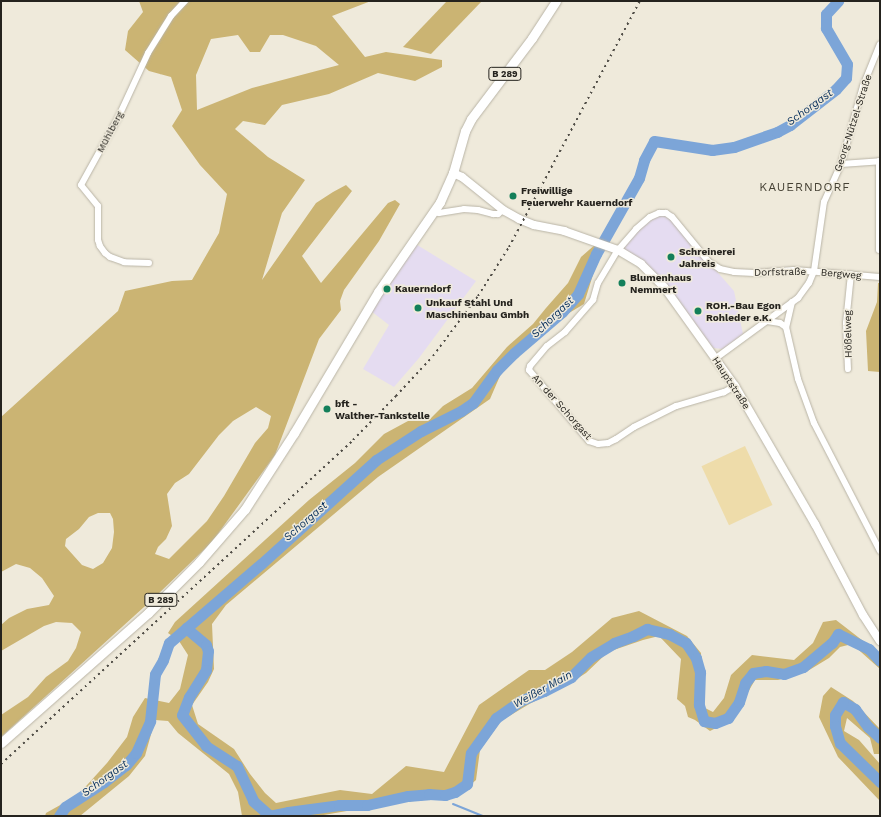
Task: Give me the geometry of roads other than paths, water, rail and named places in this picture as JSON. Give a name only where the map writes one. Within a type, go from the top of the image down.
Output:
[{"type":"main road","name":"B 289","points":[[1,744],[148,613],[199,562],[245,508],[294,433],[378,292],[434,211],[446,189],[452,174],[460,144],[472,119],[532,38],[556,1]]},
{"type":"main road","name":"Hauptstraße","points":[[452,174],[462,177],[503,210],[523,221],[585,238],[614,249],[641,264],[664,287],[735,386],[814,524],[863,615],[880,641]]},
{"type":"street","name":"Mühlberg","points":[[149,263],[124,262],[110,257],[105,253],[98,240],[98,206],[81,185],[118,118],[148,53],[171,16],[185,1]]},
{"type":"street","name":"Georg-Nützel-Straße","points":[[814,271],[824,202],[841,164],[863,86],[880,44]]},
{"type":"street","points":[[841,164],[879,161],[879,250]]},
{"type":"street","points":[[434,211],[443,213],[464,209],[498,214],[503,210]]},
{"type":"street","name":"Dorfstraße","points":[[614,249],[650,217],[659,213],[666,213],[688,235],[709,262],[720,269],[734,272],[754,273],[794,270],[814,271]]},
{"type":"street","name":"An der Schorgast","points":[[614,249],[598,283],[593,300],[564,332],[547,346],[530,366],[529,370],[587,437],[598,444],[608,443],[676,406],[724,392],[735,386]]},
{"type":"street","name":"Bergweg","points":[[716,358],[798,298],[809,283],[814,271],[880,277]]},
{"type":"street","name":"Hößelweg","points":[[848,369],[846,323],[851,274]]},
{"type":"street","points":[[792,302],[786,327],[798,379],[814,422],[880,551]]},
{"type":"street","points":[[767,321],[780,323],[786,327]]},
{"type":"waterway","name":"Schorgast","points":[[59,816],[65,807],[104,782],[126,765],[136,753],[150,721],[155,674],[163,660],[169,643],[261,564],[376,460],[421,431],[461,411],[473,403],[497,370],[514,353],[562,312],[578,294],[596,254],[639,178],[644,160],[654,141],[712,150],[734,147],[777,132],[790,125],[836,89],[846,78],[847,64],[826,28],[826,14],[838,1]]},
{"type":"waterway","name":"Schorgast","points":[[186,628],[206,645],[208,651],[206,670],[189,697],[182,715],[206,746],[237,766],[253,801],[269,815]]},
{"type":"waterway","name":"Weißer Main","points":[[269,816],[339,805],[367,805],[408,796],[429,794],[445,795],[455,792],[467,784],[471,753],[496,718],[520,701],[571,677],[591,657],[614,643],[647,629],[669,634],[686,643],[696,658],[700,672],[699,705],[704,721],[715,723],[728,718],[739,702],[745,683],[753,673],[766,671],[784,674],[803,667],[832,643],[838,634],[869,649],[880,661]]},
{"type":"waterway","name":"Weißer Main","points":[[880,738],[868,727],[855,709],[843,702],[835,715],[835,726],[840,743],[880,782]]},
{"type":"waterway","points":[[453,804],[483,816]]},
{"type":"railway","points":[[1,764],[353,440],[433,356],[478,296],[509,247],[640,1]]},
{"type":"place","name":"Freiwillige Feuerwehr Kauerndorf","points":[[513,196]]},
{"type":"place","name":"Schreinerei Jahreis","points":[[671,257]]},
{"type":"place","name":"Blumenhaus Nemmert","points":[[622,283]]},
{"type":"place","name":"Kauerndorf","points":[[387,289]]},
{"type":"place","name":"Unkauf Stahl Und Maschinenbau Gmbh","points":[[418,308]]},
{"type":"place","name":"ROH.-Bau Egon Rohleder e.K.","points":[[698,311]]},
{"type":"place","name":"bft - Walther-Tankstelle","points":[[327,409]]},
{"type":"district","name":"KAUERNDORF","points":[[805,188]]}]
